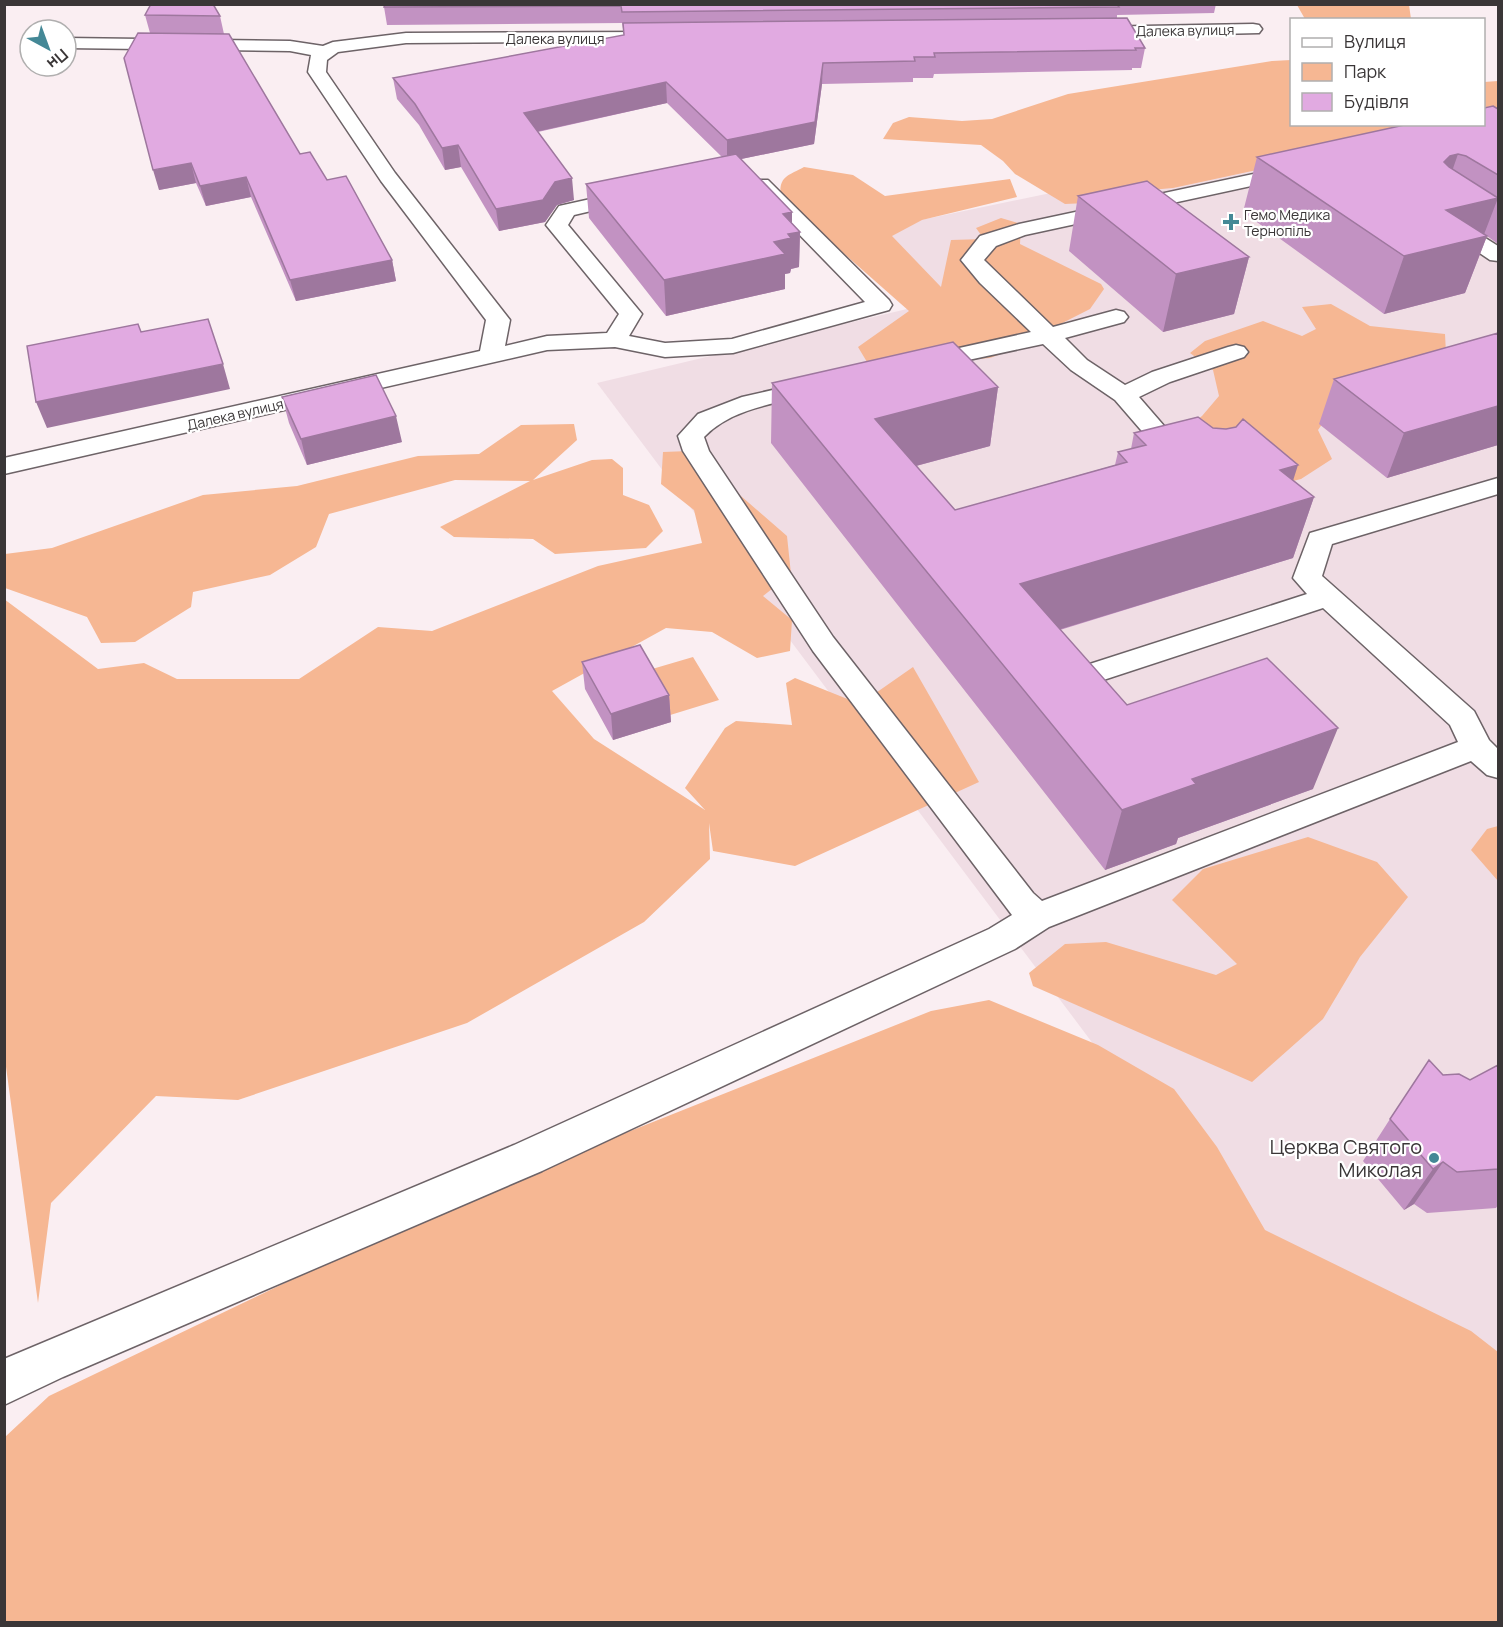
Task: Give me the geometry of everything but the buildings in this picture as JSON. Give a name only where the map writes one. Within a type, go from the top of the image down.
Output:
[{"type":"street","name":"Далека вулиця","points":[[1069,33],[1253,29]]},
{"type":"street","name":"Далека вулиця","points":[[78,43],[290,46],[328,52],[333,47],[406,38],[668,37]]},
{"type":"street","points":[[328,52],[318,58],[317,72],[388,177],[498,320],[491,356]]},
{"type":"street","points":[[1201,471],[1156,432],[1124,395],[1079,365],[1050,335],[987,278],[972,260],[988,241],[1019,230],[1310,168]]},
{"type":"street","name":"Далека вулиця","points":[[4,466],[547,343],[615,340],[665,350],[734,346],[881,305],[756,179],[745,176]]},
{"type":"street","points":[[615,340],[631,314],[557,225],[566,210],[655,190]]},
{"type":"street","points":[[1438,217],[1498,255]]},
{"type":"street","points":[[902,368],[1050,335],[1116,317]]},
{"type":"street","points":[[1124,395],[1161,377],[1236,352]]},
{"type":"street","points":[[836,383],[751,402],[707,419],[691,436],[696,451],[824,644],[1021,903],[1037,917]]},
{"type":"street","points":[[4,1383],[47,1362],[528,1158],[1002,939],[1037,917],[1487,757],[1463,719],[1306,578],[1320,539],[1498,486]]},
{"type":"street","points":[[1079,678],[1328,597]]},
{"type":"shaded area","points":[[1498,125],[1498,1404],[1380,1426],[597,383],[928,304],[863,232],[1372,126]]},
{"type":"green space","points":[[1297,5],[1409,5],[1411,18],[1304,18]]},
{"type":"green space","points":[[1290,60],[1290,126],[1462,126],[1173,188],[1139,191],[1087,203],[1065,204],[1015,174],[1003,161],[981,145],[883,139],[893,123],[909,117],[962,121],[992,119],[1068,94]]},
{"type":"green space","points":[[1498,81],[1498,132],[1485,123],[1485,82]]},
{"type":"green space","points":[[804,167],[853,175],[885,196],[1010,179],[1017,197],[922,220],[892,236],[941,287],[951,240],[984,239],[976,228],[1001,218],[1021,224],[1020,244],[1101,284],[1104,289],[1090,309],[990,358],[870,367],[858,347],[909,311],[781,198],[782,181],[788,175]]},
{"type":"green space","points":[[1331,304],[1370,326],[1445,334],[1446,353],[1325,420],[1318,430],[1332,459],[1301,479],[1249,492],[1183,431],[1202,416],[1219,396],[1213,370],[1190,353],[1205,341],[1263,321],[1302,336],[1316,329],[1302,307]]},
{"type":"green space","points":[[574,424],[577,440],[533,480],[592,460],[612,459],[623,468],[623,495],[649,505],[663,531],[646,548],[555,554],[533,539],[454,537],[440,527],[530,481],[455,480],[329,514],[316,547],[270,575],[193,592],[191,607],[135,642],[101,643],[87,617],[5,588],[5,554],[52,548],[203,495],[297,486],[418,456],[479,454],[521,425]]},
{"type":"green space","points":[[689,451],[787,536],[791,574],[763,596],[792,620],[790,651],[757,658],[712,632],[666,628],[552,691],[594,739],[705,810],[685,788],[725,728],[736,721],[792,725],[786,683],[795,678],[860,704],[913,667],[979,782],[795,866],[713,851],[709,823],[710,859],[644,922],[467,1023],[238,1100],[156,1096],[51,1203],[38,1303],[4,1052],[4,599],[98,669],[144,663],[177,679],[299,679],[378,627],[432,631],[598,566],[702,543],[694,510],[661,484],[663,452]]},
{"type":"green space","points":[[693,657],[719,700],[667,716],[642,672]]},
{"type":"green space","points":[[1498,826],[1498,881],[1471,850],[1487,829]]},
{"type":"green space","points":[[1308,837],[1377,862],[1408,897],[1360,957],[1323,1019],[1252,1082],[1033,986],[1029,973],[1065,944],[1106,942],[1216,975],[1237,964],[1172,900],[1203,869]]},
{"type":"green space","points":[[989,1000],[1098,1045],[1174,1089],[1217,1147],[1265,1230],[1471,1331],[1498,1352],[1498,1622],[5,1622],[5,1437],[49,1396],[460,1199],[931,1011]]},
{"type":"place","name":"Гемо Медика Тернопіль","points":[[1231,222]]},
{"type":"place","name":"Церква Святого Миколая","points":[[1434,1158]]}]
